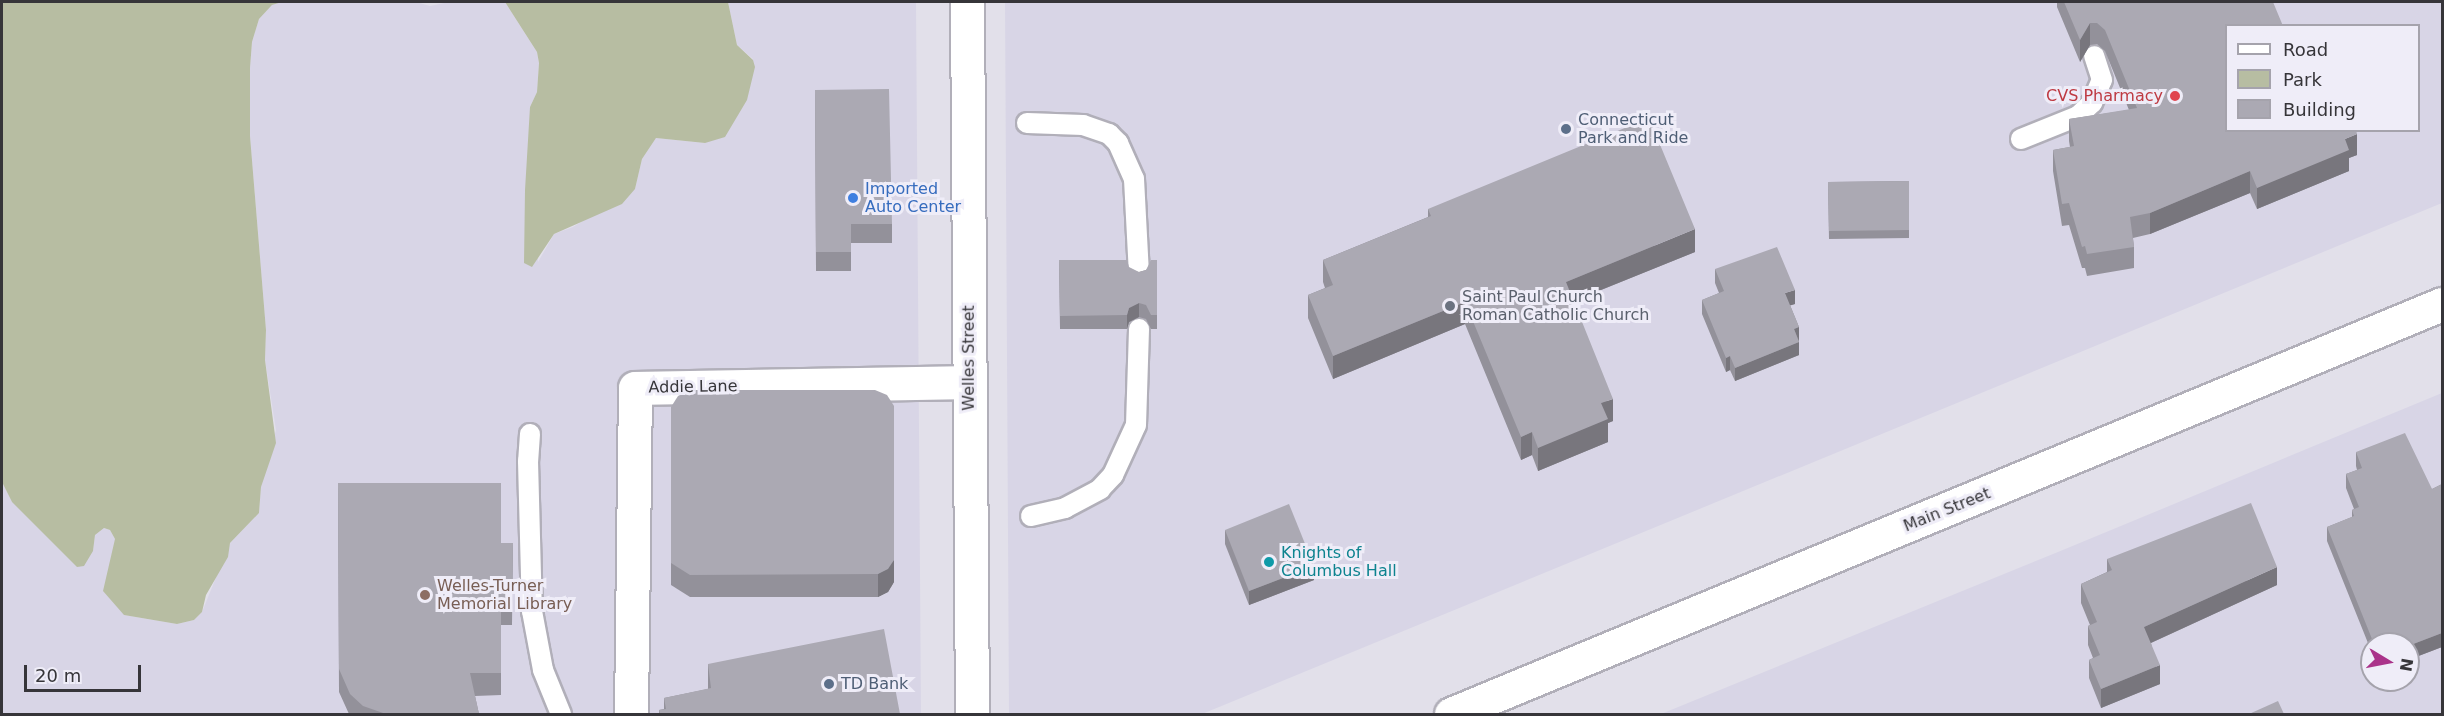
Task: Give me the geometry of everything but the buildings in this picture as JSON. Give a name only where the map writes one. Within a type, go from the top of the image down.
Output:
[{"type":"street","name":"Welles Street","points":[[967,2],[972,714]]},
{"type":"street","name":"Main Street","points":[[1450,714],[2442,304]]},
{"type":"street","name":"Addie Lane","points":[[631,714],[634,388],[970,382]]},
{"type":"lane","points":[[2021,139],[2078,116],[2092,103],[2102,80],[2094,56]]},
{"type":"lane","points":[[1027,123],[1083,125],[1109,134],[1118,143],[1134,179],[1139,274]]},
{"type":"lane","points":[[1031,516],[1065,508],[1100,489],[1118,466],[1136,425],[1139,329]]},
{"type":"lane","points":[[530,434],[528,461],[532,611],[543,670],[561,714]]},
{"type":"shaded area","points":[[282,2],[416,2],[430,6],[449,2],[505,2],[537,52],[539,63],[537,92],[530,107],[538,262],[554,234],[573,227],[635,189],[642,159],[656,138],[705,143],[753,59],[737,45],[728,2],[916,2],[921,714],[2,714],[2,482],[12,502],[93,551],[95,535],[104,528],[110,530],[115,539],[124,615],[177,624],[194,620],[202,612],[230,543],[259,513],[261,487],[276,430],[265,360],[266,330],[250,136],[250,68],[252,42],[259,19],[272,5]]},
{"type":"shaded area","points":[[1005,2],[2442,2],[2442,203],[1202,714],[1009,714]]},
{"type":"shaded area","points":[[2442,393],[2442,714],[1661,714],[2058,552]]},
{"type":"green space","points":[[2,2],[282,2],[272,5],[259,19],[252,42],[250,68],[250,136],[266,330],[265,360],[276,443],[261,487],[259,513],[230,543],[228,557],[206,595],[202,612],[194,620],[177,624],[124,615],[103,591],[115,539],[110,530],[104,528],[95,535],[93,551],[84,566],[77,567],[12,502],[2,482]]},
{"type":"green space","points":[[505,2],[728,2],[737,45],[753,60],[755,67],[747,100],[725,137],[705,143],[656,138],[642,159],[635,189],[622,204],[554,234],[532,267],[524,263],[525,190],[530,107],[537,92],[539,63],[537,52]]},
{"type":"place","name":"CVS Pharmacy","points":[[2175,96]]},
{"type":"place","name":"Connecticut Park and Ride","points":[[1566,129]]},
{"type":"place","name":"Imported Auto Center","points":[[853,198]]},
{"type":"place","name":"Saint Paul Church Roman Catholic Church","points":[[1450,306]]},
{"type":"place","name":"Knights of Columbus Hall","points":[[1269,562]]},
{"type":"place","name":"Welles-Turner Memorial Library","points":[[425,595]]},
{"type":"place","name":"TD Bank","points":[[829,684]]}]
